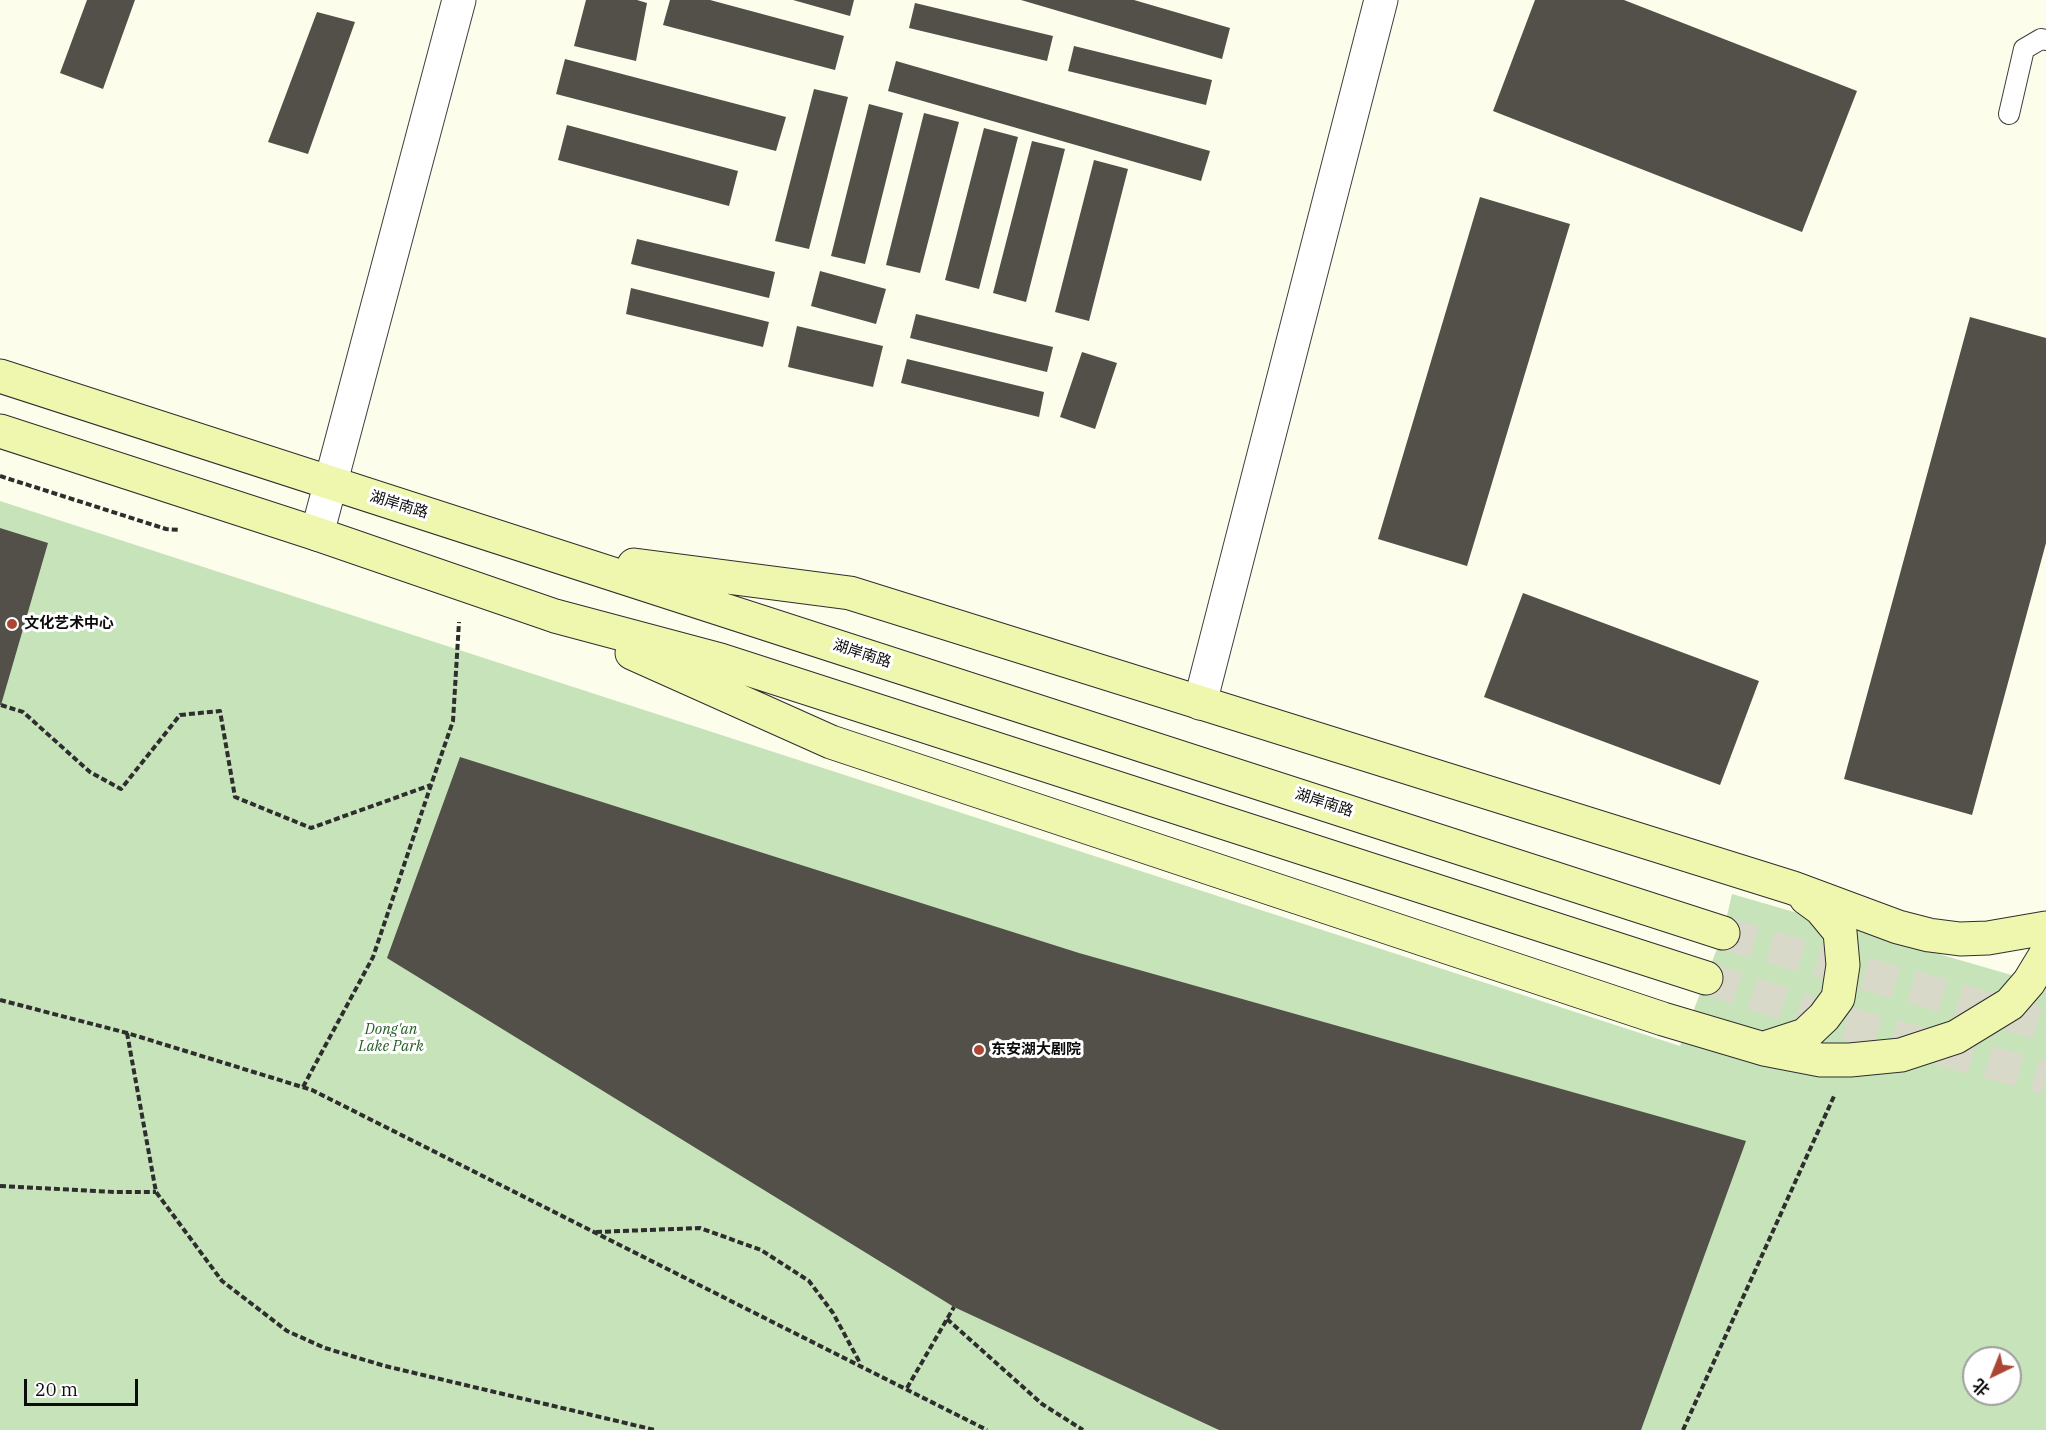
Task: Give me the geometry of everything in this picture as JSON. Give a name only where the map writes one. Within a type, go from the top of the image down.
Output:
[{"type":"main road","name":"湖岸南路","points":[[0,376],[1723,933]]},
{"type":"main road","points":[[0,431],[316,534],[555,616],[720,660],[1706,978]]},
{"type":"main road","points":[[567,558],[735,576],[850,593],[1793,888],[1898,927],[1960,939],[1988,938],[2046,928]]},
{"type":"main road","points":[[555,616],[831,742],[1663,1018],[1764,1049],[1821,1060],[1850,1060],[1901,1054],[1956,1037],[2010,1004],[2029,982],[2046,954]]},
{"type":"main road","points":[[1764,1049],[1805,1035],[1824,1017],[1838,998],[1843,965],[1840,932],[1821,909],[1793,888]]},
{"type":"street","points":[[316,534],[459,0]]},
{"type":"street","points":[[1200,703],[1381,0]]},
{"type":"lane","points":[[2009,114],[2024,49],[2041,39],[2046,40]]},
{"type":"path","points":[[303,1087],[373,957],[453,722],[462,585]]},
{"type":"path","points":[[1,705],[23,712],[90,772],[121,789],[180,715],[220,711],[235,797],[311,828],[431,785]]},
{"type":"path","points":[[0,1000],[127,1033],[303,1087],[860,1364],[987,1430]]},
{"type":"path","points":[[127,1033],[156,1192],[222,1281],[287,1331],[325,1348],[385,1366],[655,1430]]},
{"type":"path","points":[[1683,1430],[1850,1060]]},
{"type":"path","points":[[0,1186],[156,1192]]},
{"type":"path","points":[[595,1232],[700,1228],[761,1250],[809,1281],[833,1313],[860,1364]]},
{"type":"path","points":[[907,1388],[954,1307]]},
{"type":"path","points":[[947,1319],[1042,1404],[1083,1430]]},
{"type":"green space","name":"Dong'an Lake Park","points":[[0,501],[1680,1046],[1723,933],[1732,894],[2046,985],[2046,1430],[0,1430]]},
{"type":"building","points":[[87,0],[135,0],[103,89],[60,73]]},
{"type":"building","points":[[586,0],[637,0],[647,3],[636,61],[574,46]]},
{"type":"building","points":[[670,0],[710,0],[844,36],[835,70],[663,25]]},
{"type":"building","points":[[793,0],[854,0],[850,16]]},
{"type":"building","points":[[1021,0],[1134,0],[1230,28],[1222,59]]},
{"type":"building","points":[[1535,0],[1624,0],[1857,91],[1802,232],[1493,111]]},
{"type":"building","points":[[915,3],[1053,36],[1047,61],[909,28]]},
{"type":"building","points":[[317,12],[355,22],[308,154],[268,142]]},
{"type":"building","points":[[1074,46],[1212,80],[1206,105],[1068,71]]},
{"type":"building","points":[[565,59],[786,117],[776,151],[556,94]]},
{"type":"building","points":[[896,61],[1210,151],[1201,181],[888,91]]},
{"type":"building","points":[[814,89],[848,97],[809,249],[775,241]]},
{"type":"building","points":[[869,104],[903,113],[865,264],[831,256]]},
{"type":"building","points":[[924,113],[959,122],[920,273],[886,265]]},
{"type":"building","points":[[567,125],[738,171],[729,206],[558,160]]},
{"type":"building","points":[[984,128],[1018,137],[979,289],[945,280]]},
{"type":"building","points":[[1032,141],[1065,149],[1026,302],[993,293]]},
{"type":"building","points":[[1094,160],[1128,169],[1089,321],[1055,312]]},
{"type":"building","points":[[1480,197],[1570,224],[1467,566],[1378,539]]},
{"type":"building","points":[[637,239],[775,272],[769,298],[631,264]]},
{"type":"building","points":[[820,271],[886,289],[876,324],[811,306]]},
{"type":"building","points":[[631,288],[769,322],[763,347],[626,314]]},
{"type":"building","points":[[916,314],[1053,347],[1047,372],[910,338]]},
{"type":"building","points":[[1970,317],[2046,338],[2046,543],[1972,815],[1844,779]]},
{"type":"building","points":[[797,326],[883,346],[873,387],[788,367]]},
{"type":"building","points":[[1082,352],[1117,363],[1095,429],[1060,417]]},
{"type":"building","points":[[907,359],[1044,392],[1039,417],[901,383]]},
{"type":"building","name":"文化艺术中心","points":[[0,528],[48,543],[1,705],[0,705]]},
{"type":"building","points":[[1523,593],[1759,681],[1720,785],[1484,697]]},
{"type":"building","name":"东安湖大剧院","points":[[460,757],[1079,953],[1746,1141],[1641,1430],[1219,1430],[954,1307],[387,958]]},
{"type":"tunnel","points":[[1723,933],[2046,1025]]},
{"type":"tunnel","points":[[1706,978],[1824,1017],[2046,1078]]},
{"type":"place","name":"文化艺术中心","points":[[12,624]]},
{"type":"place","name":"东安湖大剧院","points":[[979,1050]]}]
